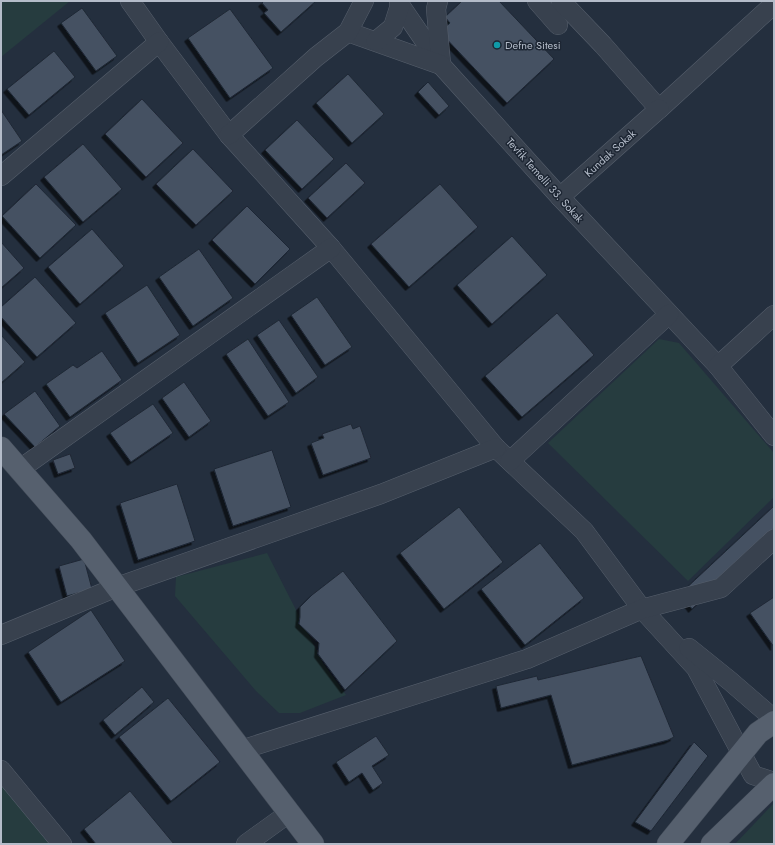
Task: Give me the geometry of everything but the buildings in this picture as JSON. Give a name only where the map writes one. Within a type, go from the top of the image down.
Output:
[{"type":"main road","points":[[1,448],[81,540],[313,844]]},
{"type":"main road","points":[[668,844],[758,733],[774,721]]},
{"type":"main road","points":[[712,844],[774,783]]},
{"type":"street","points":[[130,1],[229,135],[331,248],[496,448],[584,531],[642,609],[696,668],[753,775],[774,783]]},
{"type":"street","points":[[229,135],[316,57],[348,32],[364,1]]},
{"type":"street","points":[[438,1],[436,9],[441,65]]},
{"type":"street","points":[[537,1],[558,26]]},
{"type":"street","points":[[561,1],[603,45],[659,109]]},
{"type":"street","points":[[399,3],[441,65]]},
{"type":"street","points":[[376,41],[393,27],[399,3]]},
{"type":"street","name":"Kundak Sokak","points":[[560,197],[774,4]]},
{"type":"street","name":"Tevfik Temelli 33. Sokak","points":[[348,32],[441,65],[560,197],[718,366],[774,436]]},
{"type":"street","points":[[1,176],[159,42]]},
{"type":"street","points":[[20,470],[331,248]]},
{"type":"street","points":[[510,461],[669,314]]},
{"type":"street","points":[[718,366],[774,315]]},
{"type":"street","points":[[1,635],[117,587],[381,494],[496,448]]},
{"type":"street","points":[[241,750],[527,659],[642,609],[721,588],[774,539]]},
{"type":"street","points":[[642,609],[730,681],[774,721]]},
{"type":"street","points":[[1,770],[62,844]]},
{"type":"street","points":[[246,844],[289,813]]},
{"type":"green space","points":[[1,1],[70,1],[1,57]]},
{"type":"green space","points":[[659,339],[679,343],[774,453],[774,497],[688,581],[548,443]]},
{"type":"green space","points":[[267,553],[324,665],[346,695],[300,713],[279,713],[256,691],[175,596],[176,577]]},
{"type":"green space","points":[[1,784],[51,844],[1,844]]},
{"type":"green space","points":[[774,803],[774,844],[735,844]]},
{"type":"place","name":"Defne Sitesi","points":[[497,45]]}]
